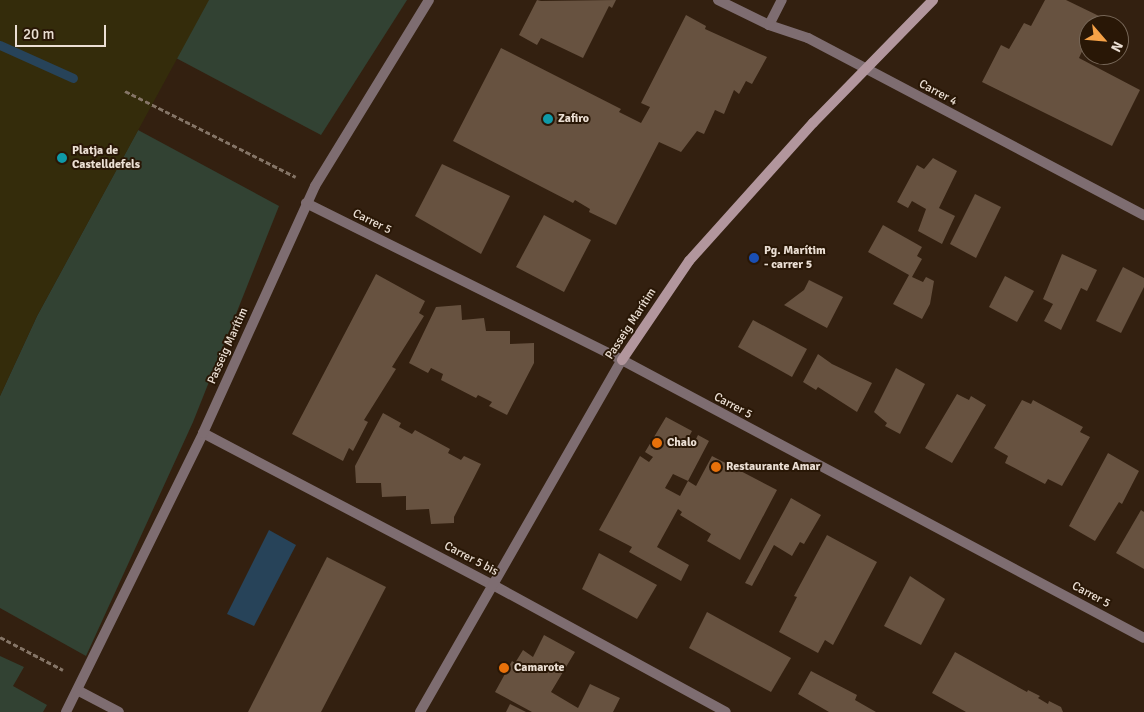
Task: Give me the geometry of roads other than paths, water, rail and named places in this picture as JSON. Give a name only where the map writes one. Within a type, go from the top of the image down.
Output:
[{"type":"street","name":"Passeig Marítim","points":[[66,712],[79,691],[203,433],[306,203],[429,0]]},
{"type":"street","name":"Carrer 4","points":[[718,0],[769,25],[808,38],[1144,215]]},
{"type":"street","points":[[769,25],[782,0]]},
{"type":"street","name":"Passeig Marítim","points":[[420,712],[622,360],[689,261],[864,68],[933,0]]},
{"type":"street","name":"Carrer 5","points":[[306,203],[622,360],[1144,638]]},
{"type":"street","name":"Carrer 5 bis","points":[[203,433],[493,584],[726,712]]},
{"type":"street","points":[[79,691],[119,712]]},
{"type":"water","points":[[269,530],[296,545],[254,626],[227,614]]},
{"type":"waterway","points":[[0,45],[73,78]]},
{"type":"place","name":"Zafiro","points":[[548,119]]},
{"type":"place","name":"Platja de Castelldefels","points":[[62,158]]},
{"type":"place","name":"Pg. Marítim - carrer 5","points":[[754,258]]},
{"type":"place","name":"Chalo","points":[[657,443]]},
{"type":"place","name":"Restaurante Amar","points":[[716,467]]},
{"type":"place","name":"Camarote","points":[[504,668]]}]
